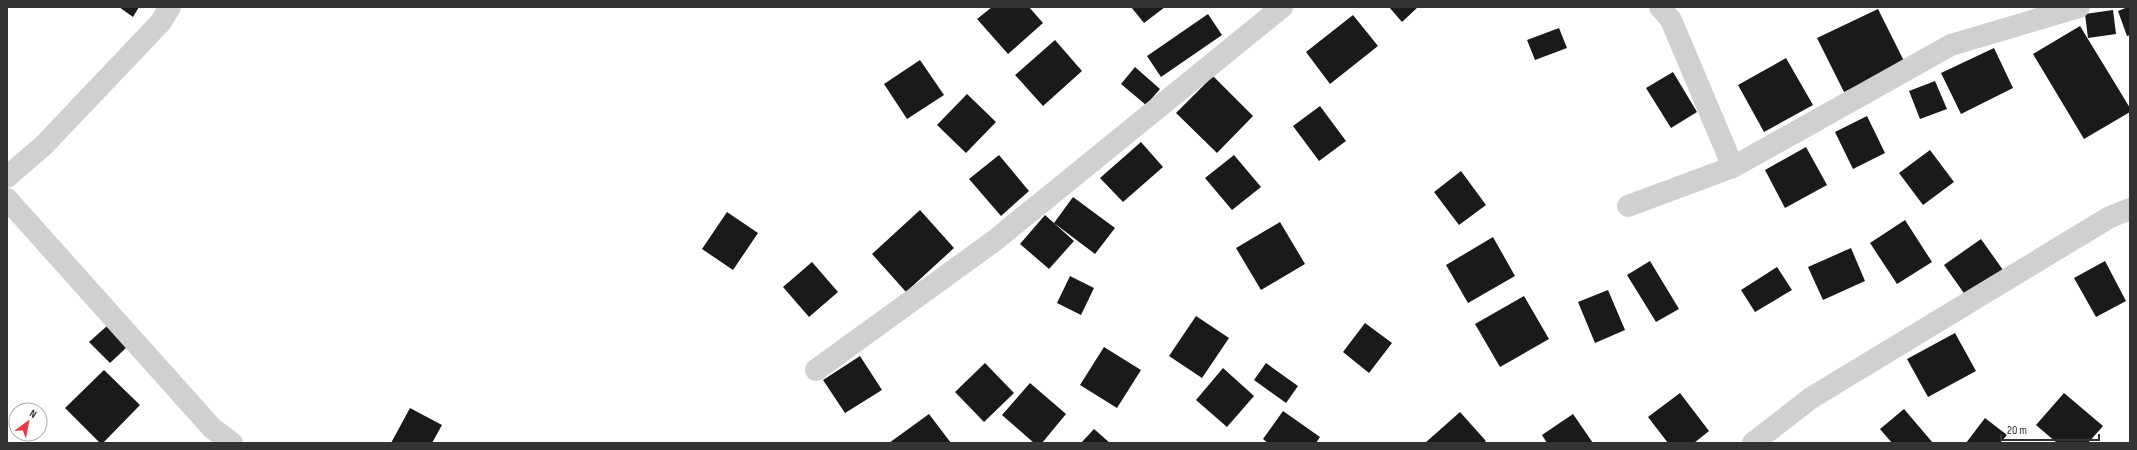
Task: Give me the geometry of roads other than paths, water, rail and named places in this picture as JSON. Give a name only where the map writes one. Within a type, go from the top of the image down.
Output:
[{"type":"street","points":[[7,176],[60,128],[161,22],[170,7]]},
{"type":"street","points":[[816,370],[994,241],[1282,7]]},
{"type":"street","points":[[1660,7],[1671,20],[1733,167]]},
{"type":"street","points":[[1628,206],[1733,167],[1951,45],[2079,7]]},
{"type":"street","points":[[7,199],[212,428],[232,443]]},
{"type":"street","points":[[1753,443],[1811,398],[2110,217],[2130,209]]}]
